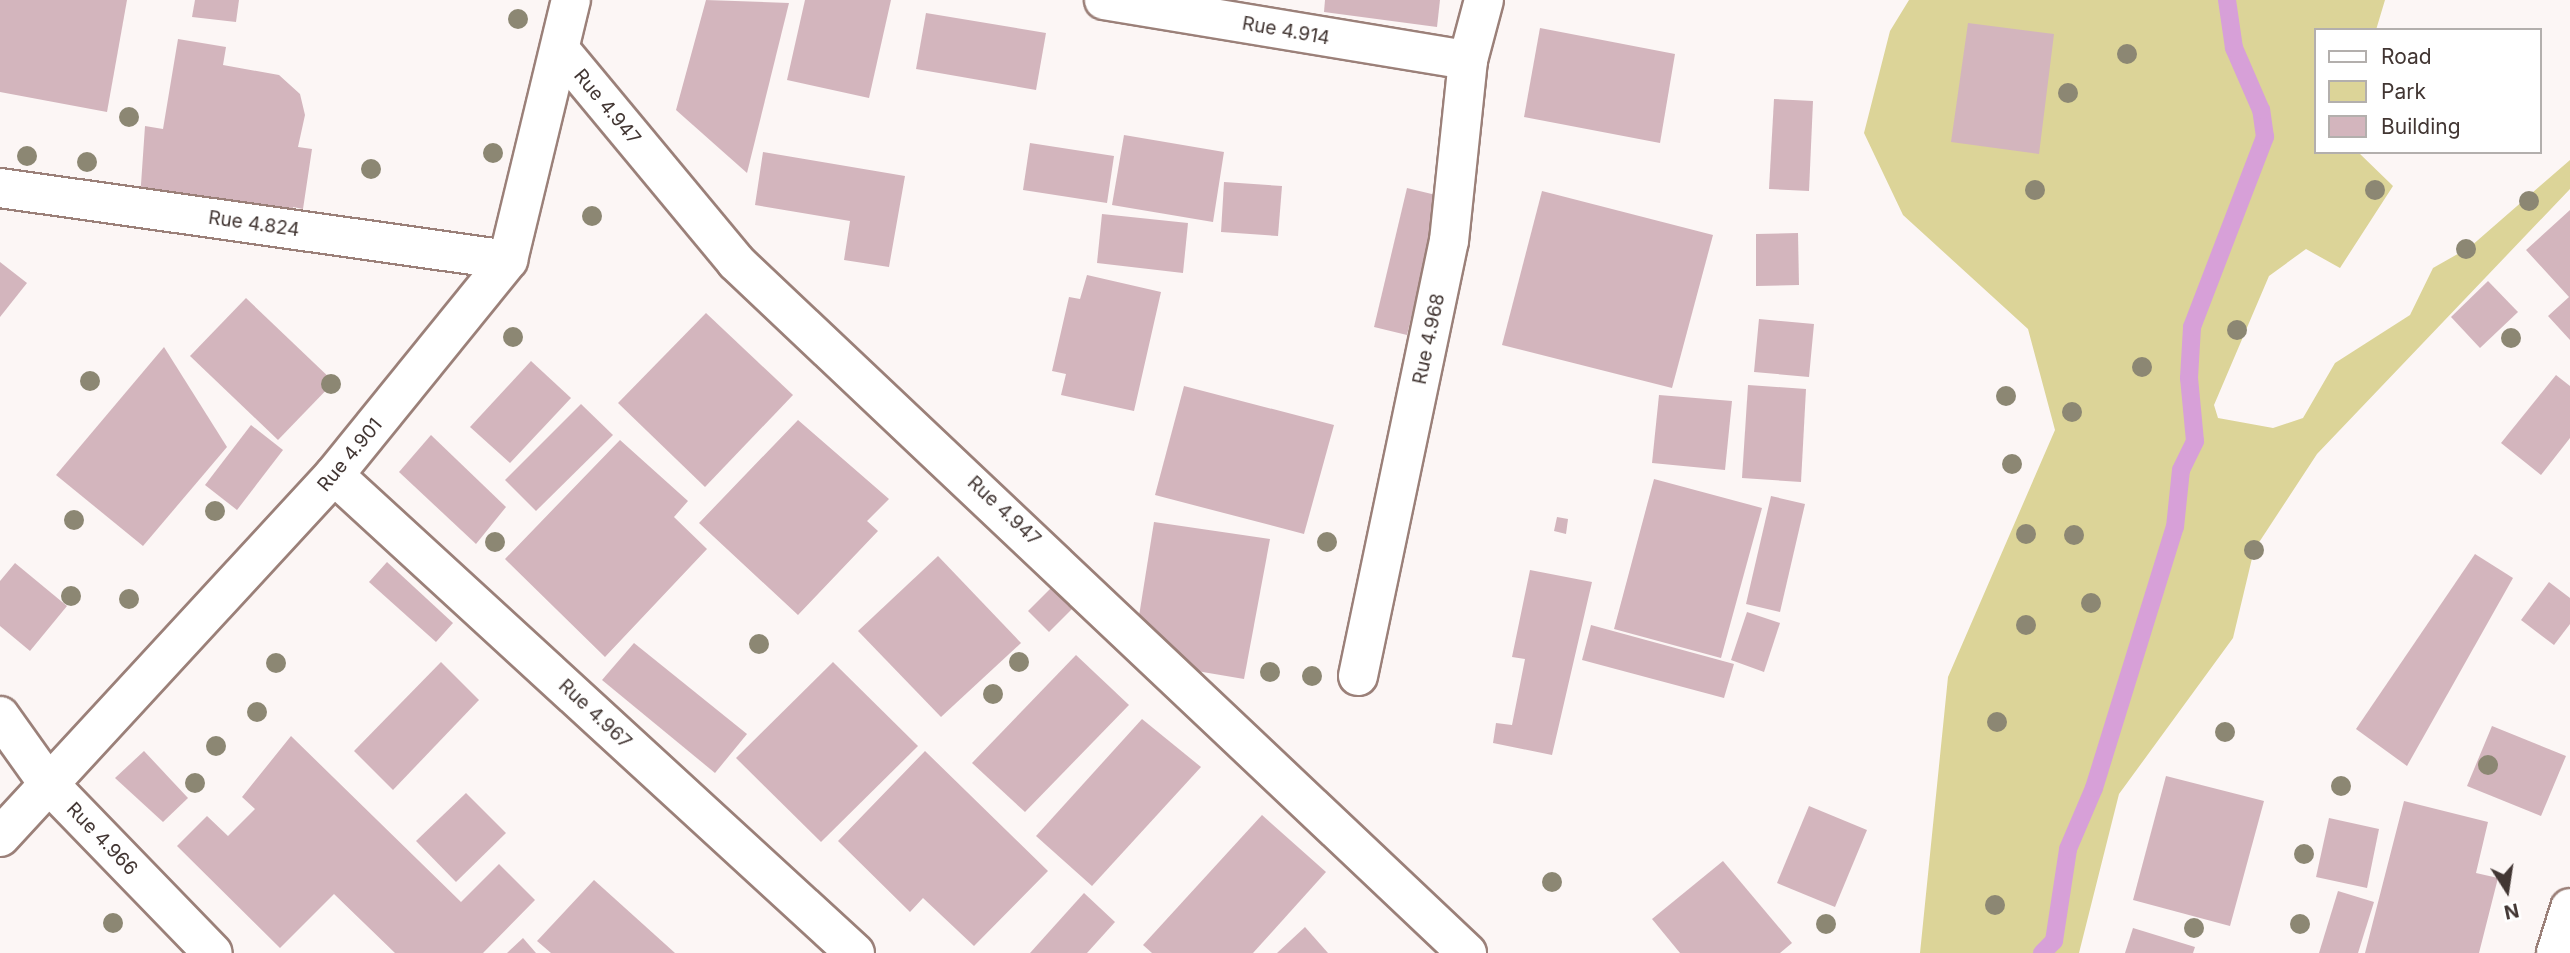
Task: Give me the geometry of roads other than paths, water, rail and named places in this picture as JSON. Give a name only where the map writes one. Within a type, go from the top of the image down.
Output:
[{"type":"street","name":"Rue 4.901","points":[[0,837],[47,782],[334,475],[508,260],[561,51],[571,0]]},
{"type":"street","name":"Rue 4.914","points":[[1104,0],[1468,60]]},
{"type":"street","name":"Rue 4.968","points":[[1358,676],[1450,241],[1468,60],[1484,0]]},
{"type":"street","name":"Rue 4.947","points":[[561,51],[736,262],[1466,953]]},
{"type":"street","name":"Rue 4.824","points":[[0,188],[508,260]]},
{"type":"street","name":"Rue 4.967","points":[[334,475],[855,953]]},
{"type":"street","name":"Rue 4.966","points":[[0,716],[47,782],[214,953]]},
{"type":"street","points":[[2556,953],[2570,908]]},
{"type":"waterway","points":[[2042,953],[2054,941],[2068,849],[2094,788],[2175,527],[2181,470],[2195,441],[2189,378],[2192,327],[2265,137],[2261,110],[2234,48],[2227,0]]}]
